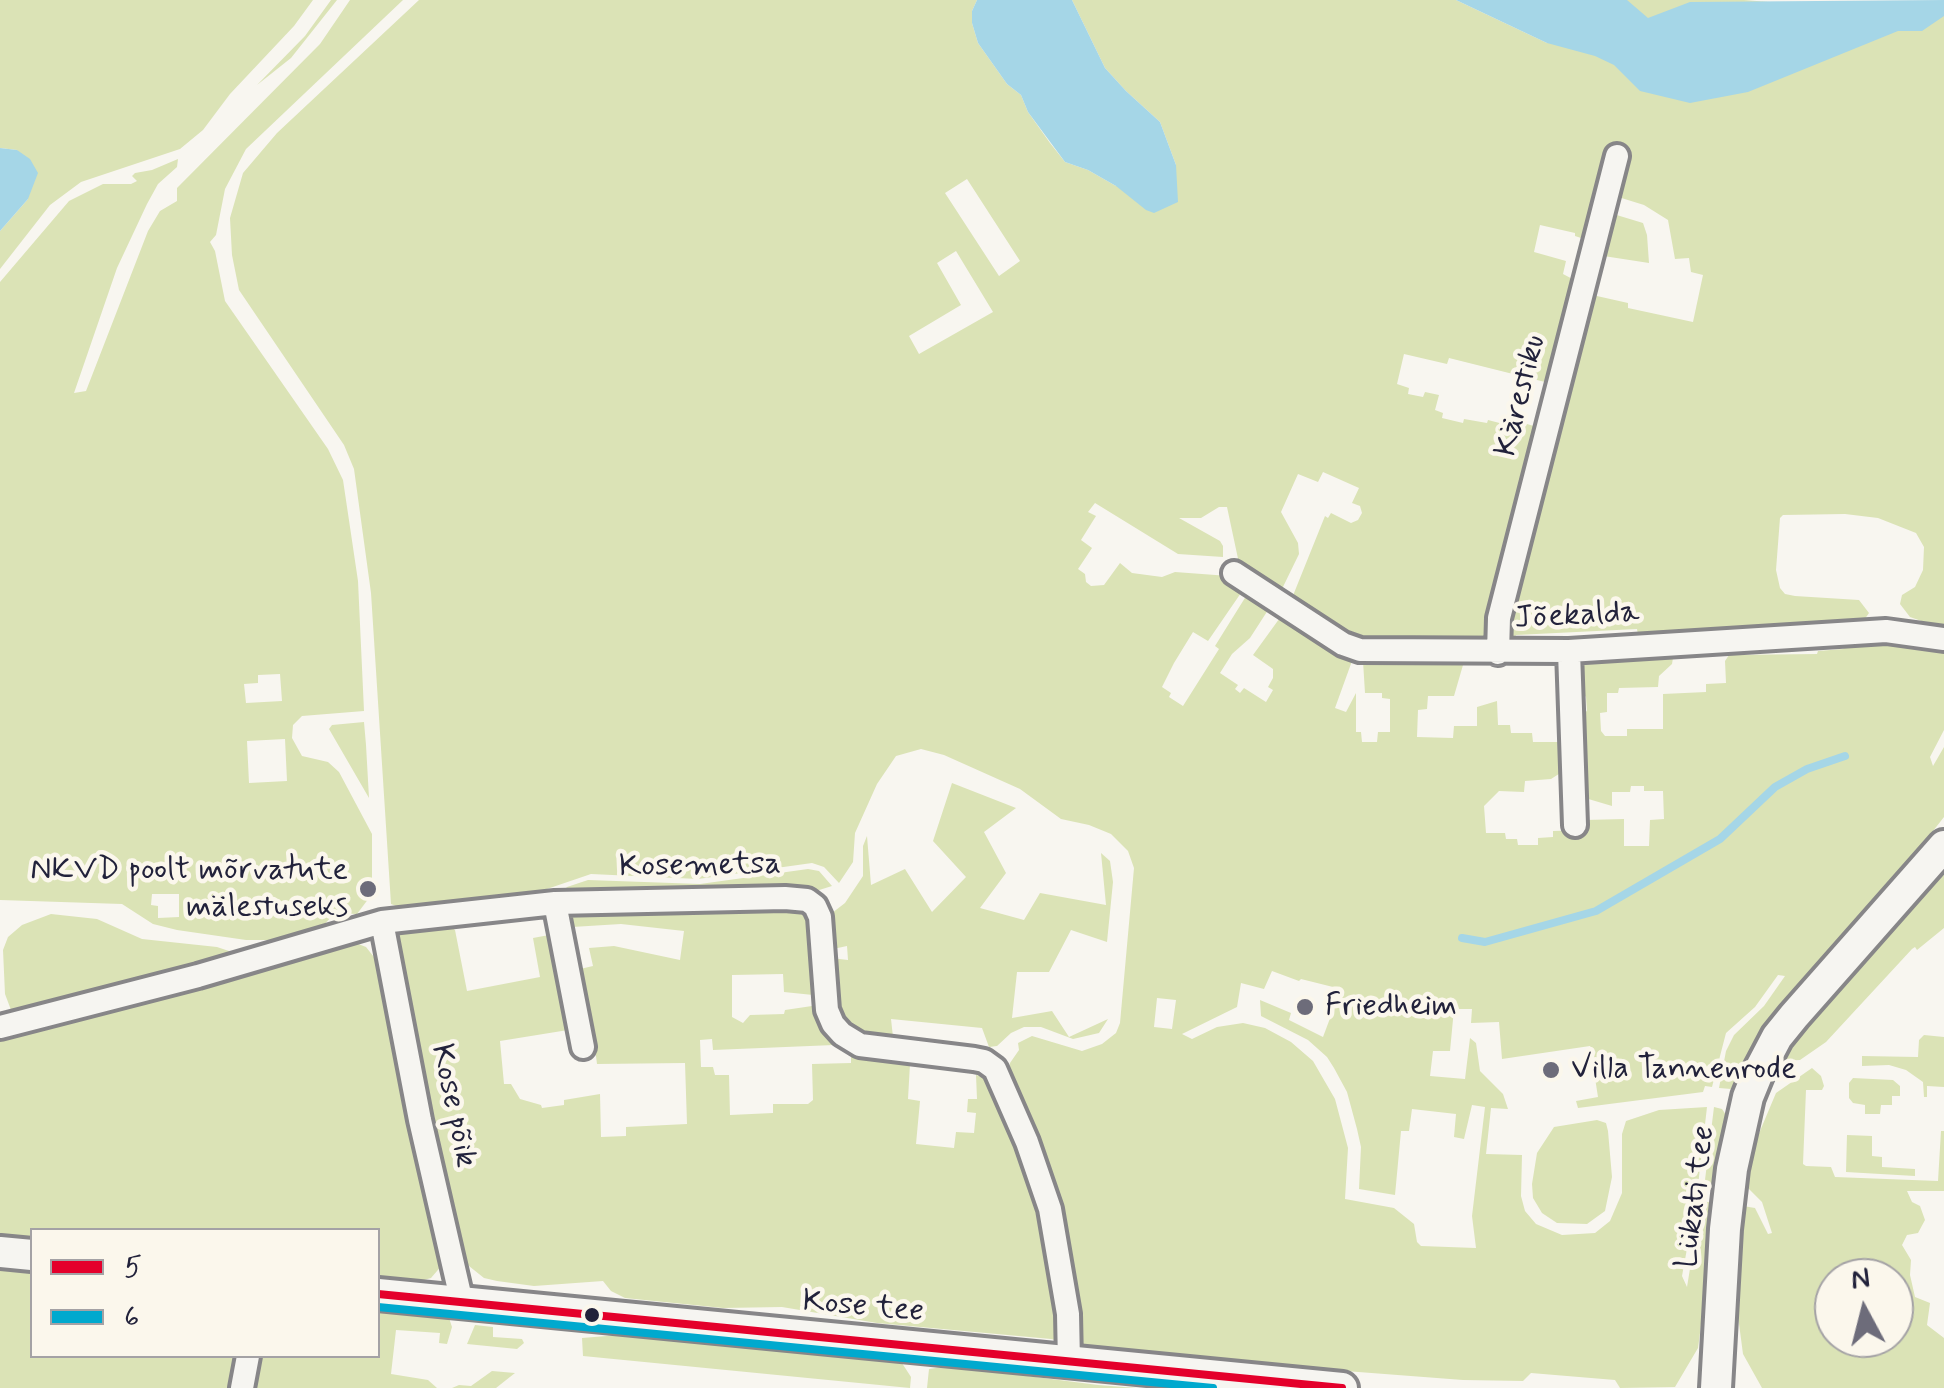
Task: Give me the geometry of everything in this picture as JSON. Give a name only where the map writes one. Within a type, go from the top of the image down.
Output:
[{"type":"main road","name":"Lükati tee","points":[[1716,1388],[1724,1229],[1732,1169],[1756,1075],[1794,1016],[1944,846]]},
{"type":"main road","points":[[0,1252],[30,1256]]},
{"type":"main road","name":"Kose tee","points":[[380,1294],[1342,1388]]},
{"type":"street","name":"Kärestiku","points":[[1498,653],[1499,618],[1617,156]]},
{"type":"street","name":"Jõekalda","points":[[1234,573],[1350,648],[1570,652],[1886,631],[1944,639]]},
{"type":"street","points":[[1570,652],[1575,826]]},
{"type":"street","name":"Kosemetsa","points":[[0,1027],[198,976],[382,922],[555,903],[798,898],[815,906],[823,932],[827,1010],[842,1034],[860,1046],[974,1058],[995,1069],[1050,1208],[1068,1314],[1068,1362]]},
{"type":"street","points":[[555,903],[584,1047]]},
{"type":"street","name":"Kose põik","points":[[382,922],[420,1120],[462,1303]]},
{"type":"street","points":[[242,1388],[248,1358]]},
{"type":"green space","points":[[0,0],[313,0],[203,130],[180,149],[81,182],[50,205],[0,269],[0,231],[28,199],[17,150],[0,148]]},
{"type":"green space","points":[[331,0],[337,0],[291,58],[257,85],[305,36]]},
{"type":"green space","points":[[350,0],[403,0],[246,149],[225,189],[216,235],[210,242],[225,301],[328,449],[343,480],[358,581],[364,711],[302,716],[293,725],[292,738],[302,756],[328,762],[339,772],[372,834],[372,894],[357,914],[335,913],[318,931],[290,940],[246,940],[177,930],[153,924],[122,904],[0,900],[0,282],[69,201],[103,184],[131,184],[137,181],[132,176],[135,173],[178,159],[177,167],[158,184],[117,268],[74,393],[86,391],[148,231],[160,211],[177,201],[177,188],[320,44]],"holes":[[[280,674],[282,701],[246,703],[244,684],[258,683],[258,675]],[[285,739],[287,781],[249,783],[247,741]],[[152,894],[179,894],[179,917],[158,918],[158,906],[151,905]]]},
{"type":"green space","points":[[419,0],[977,0],[972,23],[978,43],[1007,84],[1021,95],[1050,143],[1065,162],[1116,186],[1176,165],[1160,122],[1105,68],[1072,0],[1456,0],[1547,43],[1570,0],[1744,0],[1944,16],[1944,629],[1910,617],[1900,604],[1902,595],[1915,587],[1923,570],[1924,547],[1916,533],[1878,518],[1845,514],[1783,515],[1776,570],[1785,594],[1859,600],[1869,613],[1862,623],[1639,640],[1637,629],[1516,635],[1514,639],[1507,636],[1588,294],[1628,303],[1628,308],[1693,322],[1703,275],[1691,272],[1689,258],[1675,259],[1668,220],[1644,205],[1615,196],[1585,254],[1581,238],[1575,233],[1540,225],[1534,252],[1566,261],[1563,274],[1580,283],[1549,383],[1449,358],[1447,364],[1404,354],[1397,384],[1409,388],[1408,394],[1439,395],[1435,410],[1443,413],[1442,418],[1463,423],[1464,419],[1487,423],[1488,420],[1515,427],[1517,421],[1537,427],[1488,641],[1359,644],[1294,604],[1292,598],[1325,516],[1328,518],[1331,513],[1351,523],[1362,513],[1360,506],[1352,503],[1359,488],[1323,472],[1318,482],[1298,474],[1281,512],[1298,543],[1299,554],[1281,591],[1240,568],[1227,507],[1219,507],[1201,518],[1179,518],[1220,541],[1223,557],[1178,554],[1095,503],[1088,512],[1096,516],[1081,540],[1092,548],[1078,569],[1091,586],[1104,585],[1120,563],[1132,573],[1162,577],[1175,572],[1229,576],[1243,590],[1208,641],[1193,632],[1174,663],[1162,687],[1183,706],[1248,593],[1270,607],[1220,673],[1238,685],[1235,689],[1240,693],[1244,688],[1266,702],[1273,690],[1268,687],[1273,669],[1253,655],[1282,615],[1350,655],[1352,661],[1335,708],[1346,712],[1356,693],[1356,732],[1361,732],[1362,742],[1377,742],[1378,732],[1390,732],[1390,699],[1382,698],[1382,693],[1365,693],[1363,661],[1471,659],[1472,665],[1463,665],[1454,696],[1428,696],[1427,709],[1418,710],[1417,737],[1453,738],[1454,726],[1477,726],[1477,707],[1497,701],[1498,725],[1510,725],[1511,733],[1532,733],[1533,742],[1560,742],[1562,772],[1551,779],[1525,781],[1524,792],[1499,791],[1484,806],[1486,833],[1505,833],[1506,839],[1517,839],[1518,845],[1538,845],[1538,838],[1553,837],[1553,831],[1585,830],[1585,820],[1624,819],[1624,846],[1649,846],[1650,820],[1664,819],[1663,791],[1631,786],[1630,792],[1612,792],[1612,806],[1585,798],[1580,715],[1587,711],[1580,668],[1590,659],[1673,658],[1659,676],[1658,687],[1619,688],[1618,693],[1607,693],[1607,712],[1600,713],[1601,731],[1605,736],[1627,736],[1627,729],[1663,729],[1663,694],[1706,692],[1706,684],[1726,683],[1725,661],[1729,655],[1817,654],[1843,649],[1849,642],[1877,640],[1944,650],[1944,730],[1930,757],[1933,766],[1944,747],[1944,817],[1875,905],[1774,1016],[1731,1089],[1719,1088],[1726,1051],[1734,1035],[1764,1006],[1785,976],[1778,975],[1755,1007],[1726,1033],[1712,1087],[1705,1086],[1703,1092],[1578,1108],[1576,1101],[1598,1097],[1590,1046],[1502,1059],[1499,1022],[1471,1023],[1472,1009],[1454,1009],[1450,1051],[1433,1051],[1430,1076],[1465,1079],[1470,1038],[1476,1043],[1480,1071],[1503,1094],[1508,1109],[1491,1108],[1486,1154],[1522,1155],[1521,1196],[1525,1211],[1536,1224],[1562,1235],[1595,1233],[1610,1221],[1622,1193],[1622,1134],[1626,1121],[1659,1110],[1707,1107],[1682,1276],[1687,1287],[1701,1201],[1714,1203],[1700,1333],[1698,1348],[1675,1387],[1620,1388],[1615,1380],[1531,1373],[1523,1381],[1463,1380],[1110,1353],[1051,1339],[877,1323],[782,1307],[723,1308],[625,1298],[611,1291],[603,1281],[534,1286],[497,1281],[484,1278],[469,1266],[461,1256],[433,1154],[397,932],[441,923],[455,930],[467,991],[540,977],[533,938],[549,935],[545,915],[548,916],[568,1030],[500,1041],[504,1084],[511,1084],[520,1099],[542,1108],[600,1094],[601,1137],[626,1136],[626,1127],[687,1124],[685,1063],[597,1064],[592,1025],[588,1024],[564,915],[577,906],[809,910],[813,995],[784,992],[783,974],[732,975],[732,1017],[743,1023],[750,1015],[784,1014],[785,1010],[812,1006],[822,1032],[834,1045],[713,1050],[712,1039],[700,1040],[701,1067],[713,1067],[715,1075],[729,1075],[730,1115],[773,1113],[773,1104],[808,1104],[813,1100],[812,1064],[851,1063],[851,1055],[910,1064],[908,1099],[920,1101],[916,1144],[954,1148],[956,1132],[974,1133],[976,1113],[967,1112],[968,1099],[977,1099],[976,1075],[992,1087],[1008,1075],[1010,1063],[1019,1050],[1018,1043],[1032,1036],[1082,1051],[1102,1044],[1116,1033],[1134,868],[1128,851],[1111,834],[1061,819],[1020,789],[944,755],[921,749],[896,756],[877,784],[855,833],[853,862],[839,883],[824,867],[812,863],[698,879],[591,874],[544,890],[399,907],[391,904],[371,593],[354,469],[344,445],[239,290],[232,255],[230,218],[243,173],[277,133]],"holes":[[[967,179],[1020,261],[999,276],[945,193]],[[956,251],[993,312],[919,354],[909,336],[961,305],[937,263]],[[621,924],[684,931],[680,960],[614,946],[589,948],[593,966],[580,969],[572,927]],[[1272,971],[1341,989],[1323,1037],[1289,1020],[1291,1013],[1260,1000],[1261,1016],[1308,1040],[1334,1068],[1347,1092],[1361,1147],[1359,1189],[1395,1195],[1401,1131],[1409,1131],[1412,1109],[1456,1114],[1454,1137],[1464,1139],[1472,1105],[1485,1107],[1472,1216],[1476,1248],[1421,1246],[1414,1224],[1394,1208],[1345,1199],[1348,1148],[1335,1099],[1313,1061],[1291,1042],[1265,1028],[1243,1023],[1217,1027],[1192,1039],[1182,1034],[1237,1007],[1241,983],[1264,989]],[[1157,998],[1176,1000],[1172,1029],[1154,1027]]]},
{"type":"green space","points":[[1610,213],[1643,223],[1649,263],[1597,255]]},
{"type":"green space","points":[[364,722],[369,798],[329,729],[332,725]]},
{"type":"green space","points":[[952,783],[1016,808],[984,832],[1006,873],[980,908],[1024,920],[1040,893],[1106,905],[1101,853],[1110,861],[1113,882],[1107,942],[1071,930],[1049,972],[1017,972],[1012,1018],[1052,1011],[1069,1037],[1108,1019],[1099,1033],[1073,1039],[1041,1027],[1024,1027],[997,1046],[989,1047],[982,1028],[891,1019],[894,1046],[864,1041],[833,1010],[831,958],[848,960],[847,946],[833,949],[832,913],[845,903],[863,876],[867,836],[871,885],[905,869],[932,912],[966,877],[933,841]]},
{"type":"green space","points":[[808,869],[819,871],[832,886],[816,891],[558,896],[567,887],[588,880],[700,884]]},
{"type":"green space","points":[[1944,869],[1944,928],[1917,950],[1912,949],[1826,1042],[1800,1060],[1782,1061],[1811,1015]]},
{"type":"green space","points":[[51,914],[97,919],[142,939],[217,947],[241,955],[14,1018],[5,994],[3,950],[8,937],[22,925]]},
{"type":"green space","points":[[348,940],[366,947],[381,966],[443,1264],[431,1278],[417,1282],[380,1279],[380,1228],[30,1228],[30,1239],[0,1235],[0,1019]]},
{"type":"green space","points":[[1924,1035],[1944,1037],[1944,1087],[1927,1086],[1927,1097],[1923,1082],[1906,1070],[1889,1065],[1862,1066],[1862,1056],[1918,1057],[1919,1040]]},
{"type":"green space","points":[[1812,1068],[1821,1076],[1824,1086],[1822,1090],[1806,1090],[1806,1166],[1831,1167],[1835,1177],[1938,1181],[1944,1131],[1944,1191],[1907,1191],[1912,1202],[1920,1206],[1925,1220],[1918,1233],[1907,1235],[1902,1245],[1910,1258],[1814,1258],[1814,1358],[1914,1358],[1914,1293],[1915,1297],[1930,1303],[1927,1325],[1944,1338],[1944,1388],[1762,1388],[1743,1354],[1736,1301],[1743,1206],[1755,1208],[1768,1234],[1772,1233],[1762,1202],[1747,1187],[1752,1150],[1776,1093]]},
{"type":"green space","points":[[1853,1078],[1893,1080],[1900,1086],[1900,1096],[1892,1096],[1892,1105],[1881,1105],[1880,1114],[1865,1114],[1865,1105],[1849,1098]]},
{"type":"green space","points":[[1714,1107],[1726,1115],[1714,1189],[1704,1188]]},
{"type":"green space","points":[[1597,1120],[1606,1123],[1608,1131],[1612,1177],[1605,1211],[1587,1224],[1557,1223],[1542,1213],[1533,1198],[1537,1153],[1554,1127]]},
{"type":"green space","points":[[1847,1135],[1872,1136],[1872,1156],[1882,1157],[1882,1167],[1915,1169],[1915,1176],[1846,1172]]},
{"type":"green space","points":[[0,1267],[30,1270],[30,1358],[380,1358],[380,1310],[449,1318],[452,1327],[447,1344],[439,1343],[440,1333],[396,1330],[391,1374],[428,1380],[437,1388],[0,1388]]},
{"type":"green space","points":[[475,1325],[493,1327],[493,1337],[522,1339],[524,1343],[517,1349],[467,1344]]},
{"type":"green space","points":[[619,1335],[900,1360],[911,1377],[910,1388],[583,1356],[582,1338]]},
{"type":"green space","points":[[950,1366],[1137,1388],[927,1388],[929,1369]]},
{"type":"green space","points":[[492,1371],[515,1373],[496,1388],[452,1388],[471,1386]]},
{"type":"water","points":[[977,0],[1072,0],[1105,68],[1160,122],[1176,165],[1178,202],[1154,213],[1116,186],[1065,162],[1028,112],[1021,95],[1007,84],[978,43],[972,23]]},
{"type":"water","points":[[1456,0],[1627,0],[1648,18],[1690,2],[1944,0],[1944,16],[1922,31],[1898,31],[1748,92],[1690,103],[1640,91],[1614,65],[1547,43]]},
{"type":"water","points":[[0,148],[17,150],[30,159],[38,173],[28,199],[0,231]]},
{"type":"waterway","points":[[1462,938],[1485,942],[1596,911],[1720,839],[1775,787],[1807,769],[1845,756]]},
{"type":"transit line","name":"5","points":[[380,1294],[1342,1388]]},
{"type":"transit line","name":"6","points":[[380,1307],[1213,1388]]},
{"type":"place","name":"NKVD poolt mõrvatute mälestuseks","points":[[368,889]]},
{"type":"place","name":"Friedheim","points":[[1305,1007]]},
{"type":"place","name":"Villa Tannenrode","points":[[1551,1070]]}]
